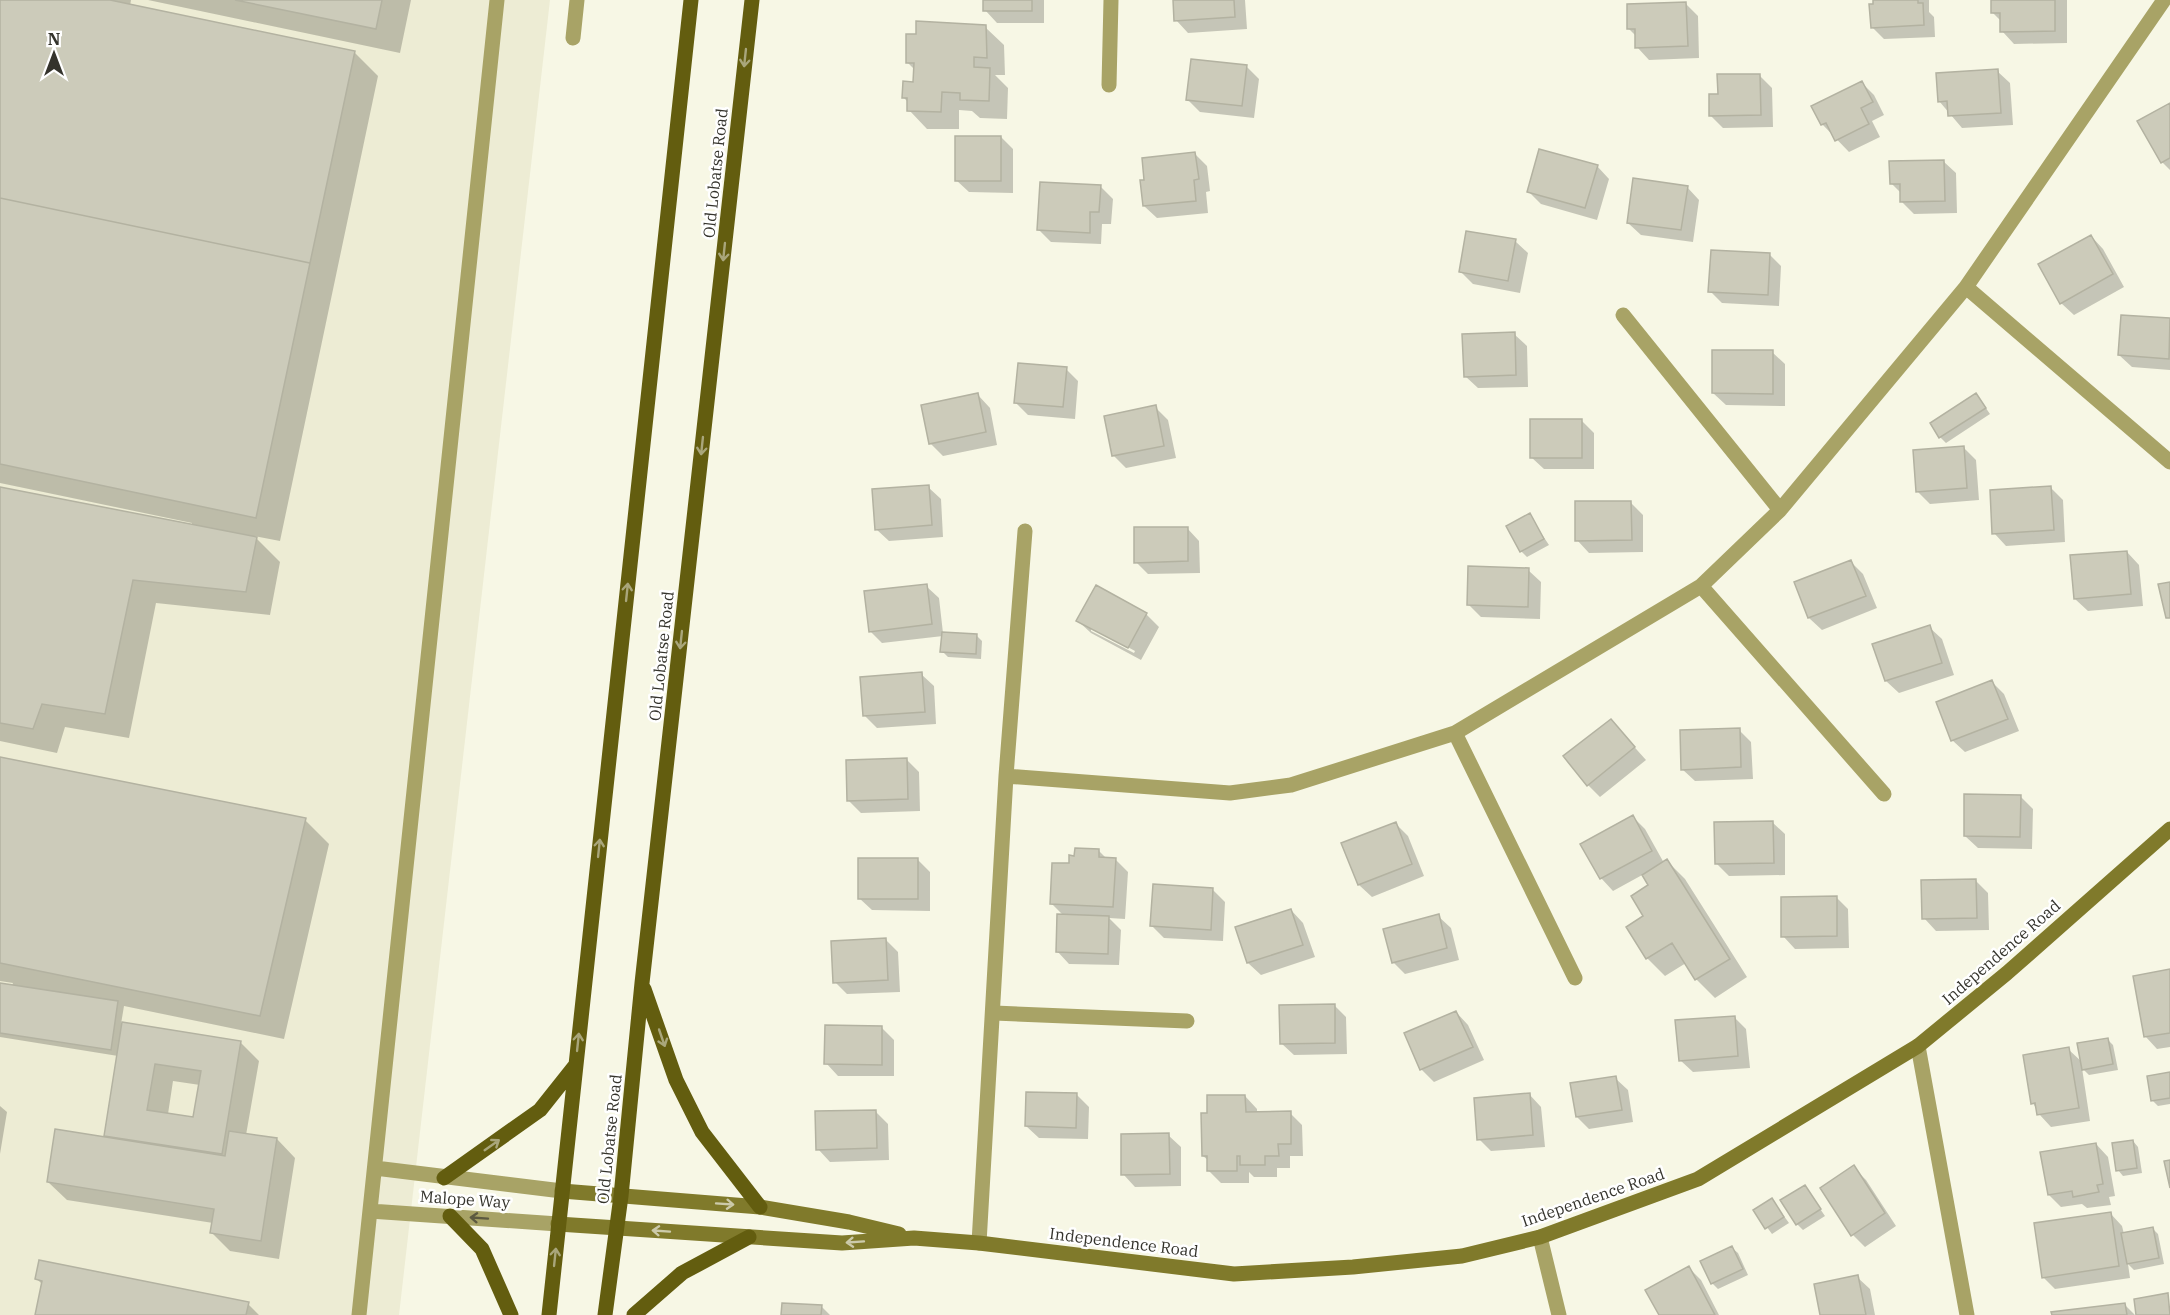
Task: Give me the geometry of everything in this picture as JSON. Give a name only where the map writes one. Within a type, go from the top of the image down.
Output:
[{"type":"main road","points":[[549,1315],[691,0]]},
{"type":"main road","name":"Old Lobatse Road","points":[[605,1315],[621,1196],[642,983],[752,0]]},
{"type":"main road","points":[[642,983],[676,1080],[702,1132],[760,1207]]},
{"type":"main road","points":[[444,1178],[540,1110],[575,1066]]},
{"type":"main road","points":[[450,1216],[482,1249],[512,1315]]},
{"type":"main road","points":[[634,1315],[682,1274],[749,1237]]},
{"type":"street","points":[[359,1315],[497,0]]},
{"type":"street","points":[[573,38],[577,0]]},
{"type":"street","points":[[1109,85],[1111,0]]},
{"type":"street","points":[[1006,776],[1230,793],[1291,785],[1455,733],[1701,586],[1780,510],[1966,287],[2164,0]]},
{"type":"street","points":[[1966,287],[2170,462]]},
{"type":"street","points":[[1623,315],[1780,510]]},
{"type":"street","points":[[979,1243],[1006,776],[1025,531]]},
{"type":"street","points":[[1701,586],[1884,794]]},
{"type":"street","points":[[1455,733],[1575,978]]},
{"type":"street","name":"Independence Road","points":[[558,1224],[842,1243],[914,1238],[979,1243],[1234,1274],[1353,1268],[1462,1256],[1540,1238],[1698,1179],[1918,1046],[2016,965],[2170,828]]},
{"type":"street","points":[[994,1013],[1186,1021]]},
{"type":"street","points":[[1918,1046],[1966,1315]]},
{"type":"street","name":"Malope Way","points":[[375,1168],[562,1191]]},
{"type":"street","name":"Independence Road","points":[[562,1191],[760,1207],[849,1222],[914,1238]]},
{"type":"street","name":"Malope Way","points":[[370,1211],[558,1224]]},
{"type":"street","points":[[1540,1238],[1558,1315]]},
{"type":"shaded area","points":[[0,0],[550,0],[399,1315],[0,1315]]},
{"type":"building","points":[[0,0],[110,0],[355,51],[310,263],[0,198]]},
{"type":"building","points":[[235,0],[382,0],[376,29]]},
{"type":"building","points":[[983,0],[1032,0],[1032,11],[983,11]]},
{"type":"building","points":[[1173,0],[1234,0],[1235,17],[1174,21]]},
{"type":"building","points":[[1873,0],[1918,0],[1918,3],[1923,3],[1924,25],[1871,28],[1869,4],[1873,4]]},
{"type":"building","points":[[1991,0],[2055,0],[2055,31],[2000,32],[2000,13],[1991,13]]},
{"type":"building","points":[[1686,2],[1688,46],[1635,48],[1635,29],[1627,29],[1627,4]]},
{"type":"building","points":[[916,21],[986,25],[987,58],[974,57],[974,67],[990,68],[989,101],[960,100],[960,93],[942,92],[941,112],[907,111],[907,98],[902,98],[903,81],[913,82],[914,63],[906,63],[906,34],[916,34]]},
{"type":"building","points":[[1191,59],[1247,65],[1242,106],[1186,100]]},
{"type":"building","points":[[1998,69],[2001,113],[1948,116],[1947,101],[1938,102],[1936,73]]},
{"type":"building","points":[[1717,74],[1760,74],[1761,115],[1709,116],[1709,94],[1718,94]]},
{"type":"building","points":[[1862,81],[1873,102],[1861,108],[1869,124],[1835,141],[1826,123],[1821,125],[1811,106]]},
{"type":"building","points":[[2170,103],[2170,158],[2161,163],[2137,121]]},
{"type":"building","points":[[955,136],[1001,136],[1001,181],[955,181]]},
{"type":"building","points":[[1539,149],[1598,165],[1585,208],[1527,192]]},
{"type":"building","points":[[1195,152],[1199,179],[1194,180],[1196,201],[1143,206],[1140,180],[1144,180],[1142,158]]},
{"type":"building","points":[[1944,160],[1945,201],[1900,202],[1900,184],[1890,184],[1889,161]]},
{"type":"building","points":[[1633,178],[1688,186],[1681,230],[1627,223]]},
{"type":"building","points":[[1040,182],[1101,185],[1099,212],[1090,212],[1090,233],[1037,230]]},
{"type":"building","points":[[0,198],[310,263],[256,518],[0,464]]},
{"type":"building","points":[[1466,231],[1516,239],[1508,281],[1459,272]]},
{"type":"building","points":[[2091,235],[2113,274],[2060,304],[2038,264]]},
{"type":"building","points":[[1711,250],[1770,253],[1768,295],[1708,292]]},
{"type":"building","points":[[2121,315],[2170,318],[2169,359],[2118,355]]},
{"type":"building","points":[[1515,332],[1516,375],[1464,377],[1462,334]]},
{"type":"building","points":[[1712,350],[1773,350],[1773,394],[1712,393]]},
{"type":"building","points":[[1018,363],[1067,367],[1063,407],[1014,403]]},
{"type":"building","points":[[978,393],[986,432],[929,444],[921,405]]},
{"type":"building","points":[[1976,393],[1986,408],[1939,438],[1930,423]]},
{"type":"building","points":[[1156,405],[1164,446],[1112,456],[1104,416]]},
{"type":"building","points":[[1530,419],[1582,419],[1582,458],[1530,458]]},
{"type":"building","points":[[1964,446],[1967,488],[1916,492],[1913,450]]},
{"type":"building","points":[[929,485],[932,525],[875,530],[872,489]]},
{"type":"building","points":[[2051,486],[2054,530],[1992,534],[1990,490]]},
{"type":"building","points":[[0,487],[257,537],[246,592],[133,580],[105,714],[42,704],[33,729],[0,723]]},
{"type":"building","points":[[1575,501],[1631,501],[1632,540],[1575,541]]},
{"type":"building","points":[[1530,513],[1544,539],[1520,552],[1506,526]]},
{"type":"building","points":[[1134,527],[1188,527],[1188,561],[1134,563]]},
{"type":"building","points":[[2127,551],[2131,594],[2074,599],[2070,555]]},
{"type":"building","points":[[1851,560],[1866,596],[1808,618],[1794,582]]},
{"type":"building","points":[[1468,566],[1529,568],[1528,607],[1467,605]]},
{"type":"building","points":[[2170,582],[2170,618],[2166,618],[2158,584]]},
{"type":"building","points":[[927,584],[932,624],[869,632],[864,591]]},
{"type":"building","points":[[1096,585],[1147,613],[1128,648],[1076,621]]},
{"type":"building","points":[[1930,625],[1942,663],[1885,681],[1872,644]]},
{"type":"building","points":[[942,632],[977,634],[976,654],[940,652]]},
{"type":"building","points":[[922,672],[925,712],[863,716],[860,677]]},
{"type":"building","points":[[1992,680],[2008,719],[1951,741],[1936,702]]},
{"type":"building","points":[[1611,719],[1635,747],[1587,786],[1563,756]]},
{"type":"building","points":[[1740,728],[1741,767],[1681,770],[1680,730]]},
{"type":"building","points":[[0,757],[306,818],[260,1016],[0,963]]},
{"type":"building","points":[[907,758],[908,799],[847,801],[846,760]]},
{"type":"building","points":[[1964,794],[2021,795],[2020,837],[1964,836]]},
{"type":"building","points":[[1633,815],[1652,851],[1600,879],[1580,844]]},
{"type":"building","points":[[1773,821],[1774,863],[1715,864],[1714,822]]},
{"type":"building","points":[[1396,822],[1412,864],[1358,885],[1341,843]]},
{"type":"building","points":[[1075,848],[1099,849],[1099,857],[1116,858],[1113,907],[1050,904],[1052,863],[1069,863],[1069,855],[1074,856]]},
{"type":"building","points":[[858,858],[918,858],[918,899],[858,899]]},
{"type":"building","points":[[1667,859],[1730,959],[1695,980],[1672,943],[1646,959],[1626,927],[1643,916],[1631,896],[1648,885],[1642,875]]},
{"type":"building","points":[[1976,879],[1977,918],[1922,919],[1921,880]]},
{"type":"building","points":[[1153,884],[1213,888],[1211,930],[1150,926]]},
{"type":"building","points":[[1837,896],[1837,936],[1781,937],[1781,897]]},
{"type":"building","points":[[1291,909],[1303,945],[1247,963],[1235,927]]},
{"type":"building","points":[[1057,914],[1109,916],[1108,954],[1056,952]]},
{"type":"building","points":[[1439,914],[1447,948],[1392,963],[1383,929]]},
{"type":"building","points":[[886,938],[888,980],[833,983],[831,941]]},
{"type":"building","points":[[2170,969],[2170,1033],[2144,1037],[2133,976]]},
{"type":"building","points":[[0,983],[118,1001],[111,1050],[0,1033]]},
{"type":"building","points":[[1335,1004],[1335,1043],[1280,1044],[1279,1005]]},
{"type":"building","points":[[1456,1011],[1473,1047],[1420,1070],[1404,1033]]},
{"type":"building","points":[[1735,1016],[1738,1056],[1679,1061],[1675,1020]]},
{"type":"building","points":[[122,1022],[241,1041],[222,1154],[104,1136]],"holes":[[[155,1064],[201,1071],[193,1117],[147,1110]]]},
{"type":"building","points":[[825,1025],[882,1026],[882,1065],[824,1064]]},
{"type":"building","points":[[2108,1038],[2113,1064],[2082,1070],[2077,1043]]},
{"type":"building","points":[[2069,1047],[2079,1108],[2037,1115],[2035,1103],[2031,1104],[2023,1055]]},
{"type":"building","points":[[2170,1072],[2170,1098],[2151,1101],[2147,1076]]},
{"type":"building","points":[[1616,1076],[1622,1110],[1576,1117],[1570,1083]]},
{"type":"building","points":[[1026,1092],[1077,1093],[1076,1128],[1025,1126]]},
{"type":"building","points":[[1530,1093],[1533,1135],[1477,1140],[1474,1098]]},
{"type":"building","points":[[1207,1095],[1245,1095],[1246,1112],[1291,1111],[1291,1144],[1278,1144],[1279,1156],[1265,1156],[1265,1165],[1240,1165],[1240,1156],[1237,1156],[1237,1171],[1207,1171],[1207,1156],[1202,1156],[1201,1113],[1207,1113]]},
{"type":"building","points":[[876,1110],[877,1148],[816,1150],[815,1111]]},
{"type":"building","points":[[55,1129],[225,1156],[229,1131],[277,1138],[261,1241],[210,1233],[214,1209],[47,1182]]},
{"type":"building","points":[[1169,1133],[1170,1174],[1121,1175],[1121,1134]]},
{"type":"building","points":[[2133,1140],[2137,1168],[2116,1171],[2112,1143]]},
{"type":"building","points":[[2096,1143],[2103,1184],[2097,1185],[2099,1192],[2073,1197],[2072,1191],[2048,1195],[2040,1152]]},
{"type":"building","points":[[2170,1160],[2170,1188],[2164,1161]]},
{"type":"building","points":[[1854,1165],[1885,1213],[1851,1236],[1820,1188]]},
{"type":"building","points":[[1805,1185],[1821,1209],[1796,1225],[1780,1200]]},
{"type":"building","points":[[1772,1198],[1784,1217],[1765,1229],[1753,1210]]},
{"type":"building","points":[[2111,1212],[2119,1266],[2042,1278],[2034,1223]]},
{"type":"building","points":[[2153,1227],[2159,1258],[2127,1264],[2121,1233]]},
{"type":"building","points":[[1732,1246],[1743,1269],[1711,1284],[1700,1261]]},
{"type":"building","points":[[39,1260],[249,1302],[246,1315],[35,1315],[42,1281],[35,1279]]},
{"type":"building","points":[[1689,1266],[1715,1315],[1659,1315],[1645,1290]]},
{"type":"building","points":[[1858,1275],[1866,1315],[1820,1315],[1814,1284]]},
{"type":"building","points":[[2168,1293],[2170,1315],[2136,1315],[2134,1299]]},
{"type":"building","points":[[782,1303],[822,1305],[821,1315],[781,1315]]},
{"type":"building","points":[[2125,1303],[2127,1315],[2052,1315],[2051,1312]]}]
